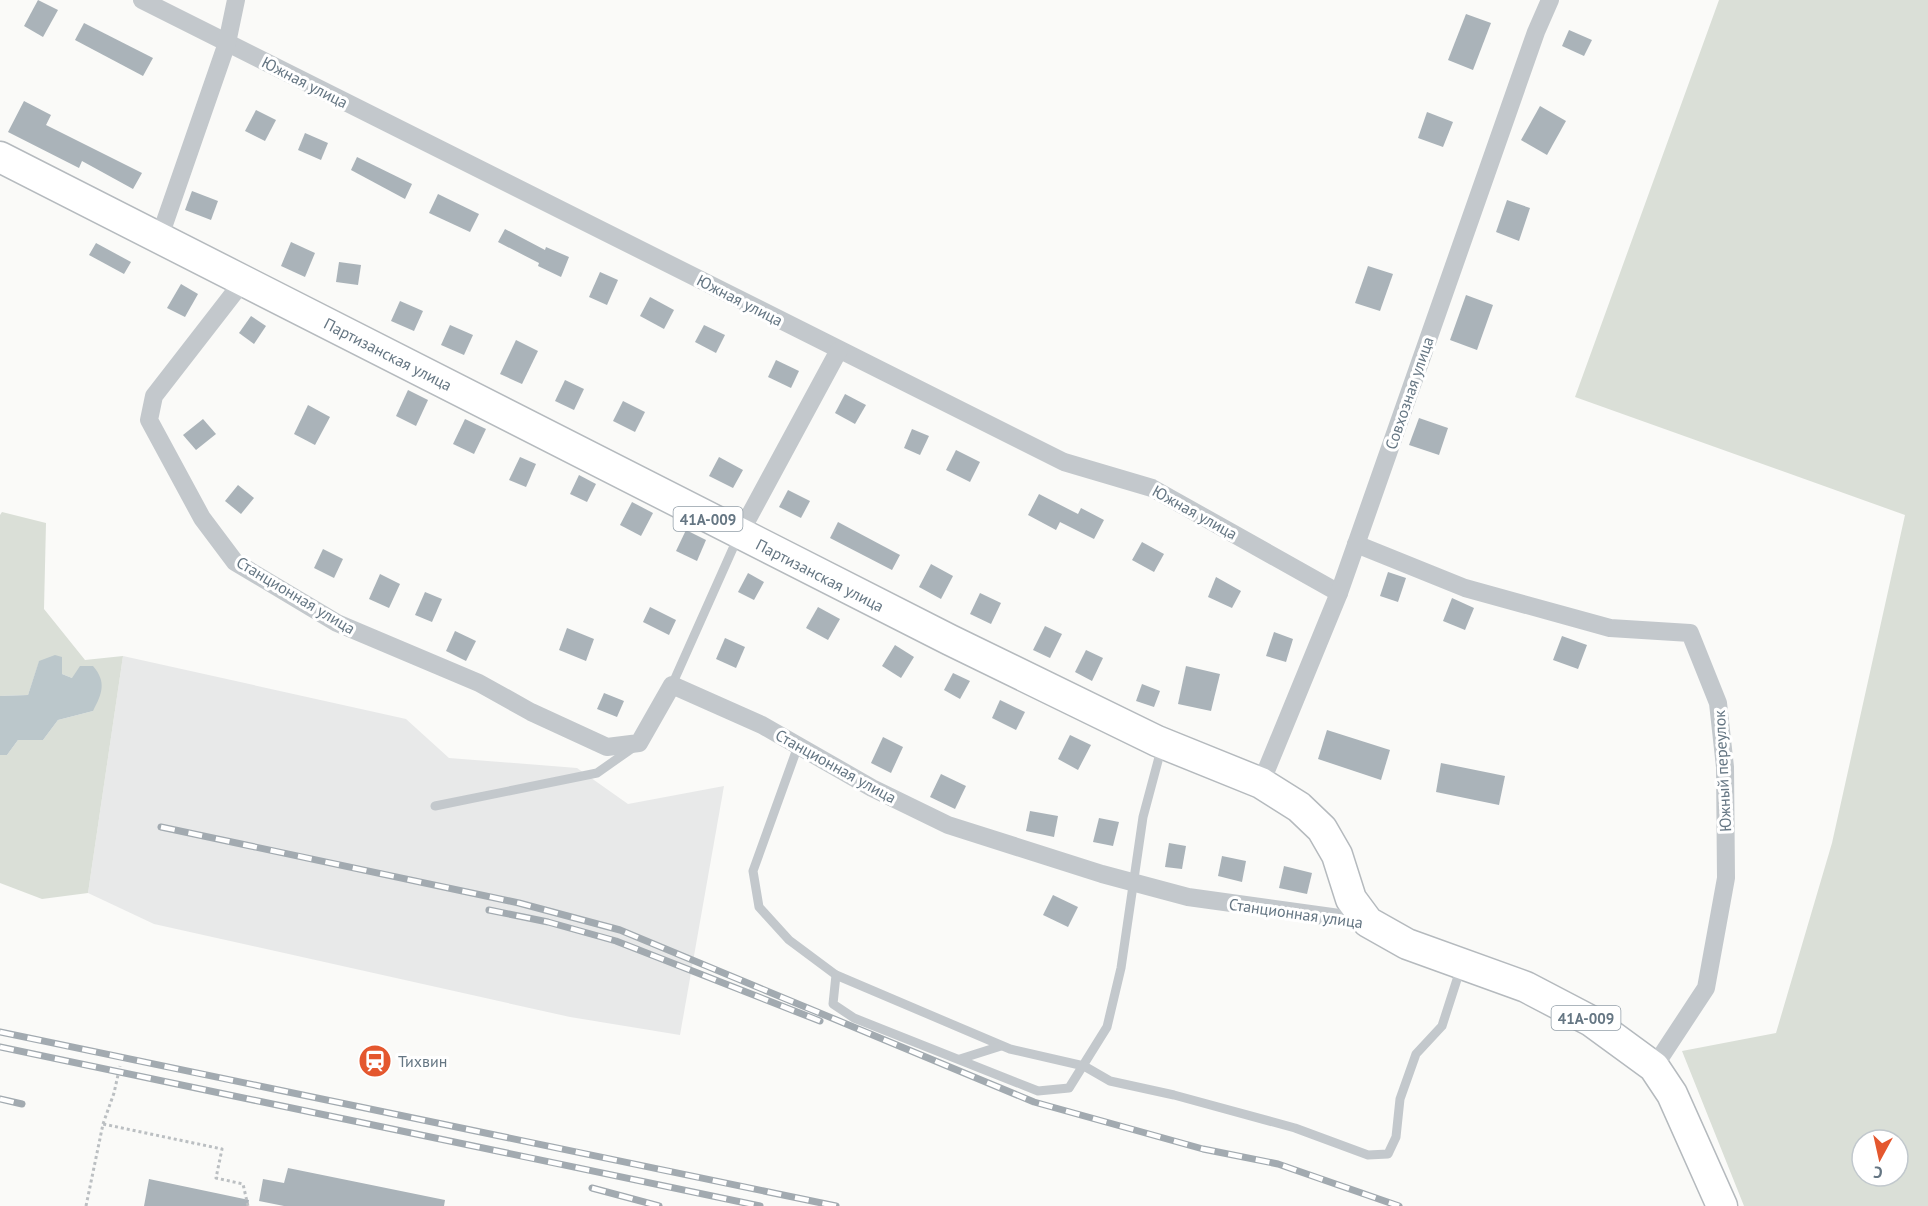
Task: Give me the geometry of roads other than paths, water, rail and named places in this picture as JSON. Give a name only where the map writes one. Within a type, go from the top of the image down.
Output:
[{"type":"main road","name":"Партизанская улица","points":[[0,157],[160,236],[739,535],[1163,744],[1262,783],[1299,807],[1322,829],[1337,855],[1352,898],[1368,922]]},
{"type":"main road","name":"Станционная улица","points":[[1368,922],[1407,944],[1526,987],[1581,1016],[1630,1047],[1654,1067],[1672,1094],[1722,1206]]},
{"type":"street","name":"Южная улица","points":[[142,0],[1064,462],[1152,488],[1339,593]]},
{"type":"street","points":[[160,236],[227,43],[236,0]]},
{"type":"street","name":"Совхозная улица","points":[[1262,783],[1339,593],[1536,32],[1550,0]]},
{"type":"street","name":"Станционная улица","points":[[244,280],[154,396],[149,420],[202,518],[235,562],[337,623],[479,683],[531,712],[607,747],[639,743]]},
{"type":"street","points":[[739,535],[839,350]]},
{"type":"street","name":"Южный переулок","points":[[1356,544],[1466,588],[1610,627],[1690,633],[1718,703],[1725,767],[1726,878],[1706,988],[1654,1067]]},
{"type":"street","points":[[639,743],[672,685]]},
{"type":"street","name":"Станционная улица","points":[[672,685],[762,725],[872,788],[948,825],[1188,897],[1368,922]]},
{"type":"lane","points":[[672,685],[739,535]]},
{"type":"lane","points":[[435,806],[597,773],[639,743]]},
{"type":"lane","points":[[836,975],[832,1004],[854,1018],[1038,1091],[1069,1088],[1107,1027],[1120,968],[1143,817],[1163,744]]},
{"type":"lane","points":[[798,746],[753,871],[759,907],[789,940],[836,975],[1001,1046],[1084,1066],[1110,1081],[1174,1095],[1295,1128],[1368,1155],[1388,1154],[1396,1137],[1400,1099],[1416,1054],[1442,1026],[1463,963]]},
{"type":"lane","points":[[960,1059],[1001,1046]]},
{"type":"railway","points":[[161,827],[519,903],[620,930],[1034,1102],[1203,1149],[1278,1164],[1399,1206]]},
{"type":"railway","points":[[489,910],[548,922],[616,941],[820,1021]]},
{"type":"railway","points":[[0,1032],[836,1206]]},
{"type":"railway","points":[[0,1047],[760,1206]]},
{"type":"railway","points":[[0,1099],[22,1104]]},
{"type":"railway","points":[[592,1188],[659,1206]]},
{"type":"place","name":"Тихвин","points":[[375,1061]]}]
